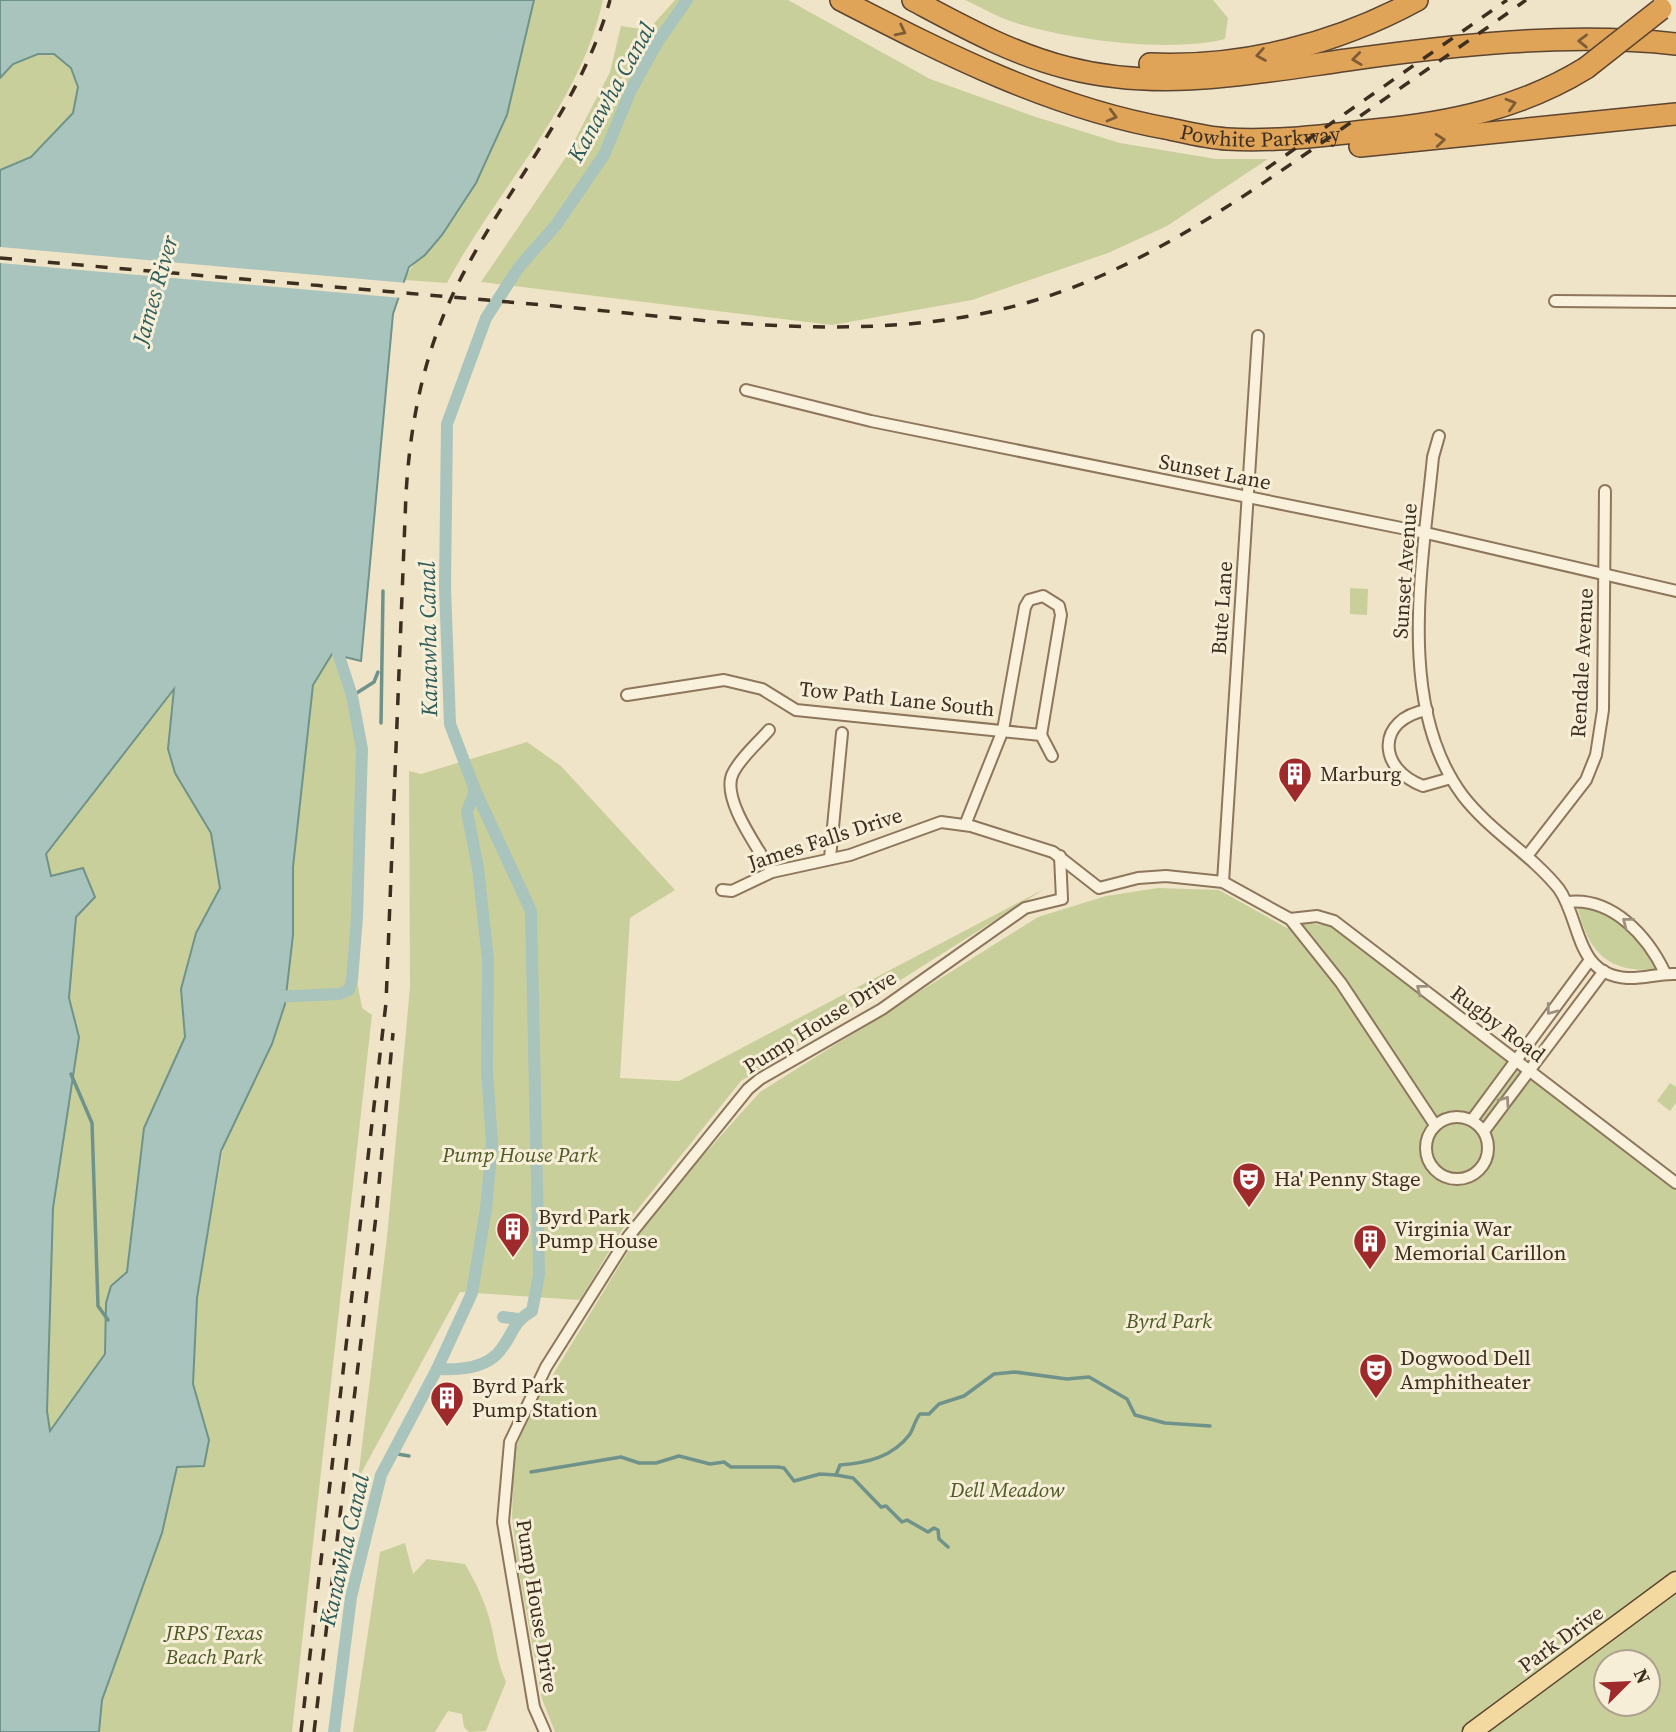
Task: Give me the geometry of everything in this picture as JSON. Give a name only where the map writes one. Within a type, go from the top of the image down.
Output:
[{"type":"highway","name":"Powhite Parkway","points":[[841,0],[957,60],[1030,91],[1145,125],[1226,139],[1299,138],[1415,126],[1468,117],[1554,88],[1586,68],[1666,5]]},
{"type":"highway","points":[[913,0],[1072,55],[1124,63],[1171,65],[1249,57],[1323,41],[1417,0]]},
{"type":"highway","points":[[913,0],[996,45],[1031,57],[1070,69],[1167,79],[1263,74],[1348,60],[1509,43],[1576,41],[1676,44]]},
{"type":"highway","points":[[1226,139],[1321,150],[1676,114]]},
{"type":"main road","name":"Park Drive","points":[[1472,1732],[1676,1581]]},
{"type":"street","points":[[1555,301],[1676,302]]},
{"type":"street","name":"Bute Lane","points":[[1223,882],[1258,336]]},
{"type":"street","name":"Sunset Lane","points":[[746,390],[871,421],[1426,533],[1676,591]]},
{"type":"street","name":"Sunset Avenue","points":[[1439,436],[1433,457],[1419,638],[1432,734],[1451,778],[1479,814],[1549,876],[1568,902],[1578,939],[1590,960],[1604,971],[1629,978],[1671,973]]},
{"type":"street","name":"Rendale Avenue","points":[[1527,856],[1586,780],[1597,755],[1603,710],[1605,491]]},
{"type":"street","points":[[965,825],[1003,730],[1025,607],[1029,600],[1044,596],[1059,606],[1061,615],[1041,735],[1052,756]]},
{"type":"street","name":"Tow Path Lane South","points":[[626,695],[724,680],[762,689],[796,710],[1041,735]]},
{"type":"street","points":[[1427,710],[1404,718],[1389,737],[1394,767],[1401,775],[1423,786],[1451,778]]},
{"type":"street","points":[[769,730],[734,771],[730,785],[734,804],[772,872]]},
{"type":"street","points":[[830,858],[842,733]]},
{"type":"street","name":"James Falls Drive","points":[[722,890],[732,891],[772,872],[869,849],[927,825],[941,822],[965,825],[1060,856],[1099,888],[1138,878],[1166,876],[1223,882]]},
{"type":"street","name":"Pump House Drive","points":[[545,1732],[534,1707],[503,1522],[505,1466],[516,1425],[546,1367],[628,1237],[748,1089],[760,1079],[882,1009],[1025,908],[1062,899],[1060,856]]},
{"type":"street","points":[[1223,882],[1290,919],[1364,1016],[1435,1125]]},
{"type":"street","name":"Sunset Avenue","points":[[1568,902],[1594,904],[1617,915],[1644,937],[1671,973]]},
{"type":"street","name":"Rugby Road","points":[[1290,919],[1317,916],[1334,921],[1676,1184]]},
{"type":"street","points":[[1472,1120],[1590,960]]},
{"type":"street","points":[[1484,1131],[1604,971]]},
{"type":"street","points":[[1456,1116],[1472,1120],[1484,1131],[1488,1147],[1483,1165],[1469,1177],[1450,1179],[1434,1169],[1426,1152],[1426,1142],[1435,1125],[1456,1116]]},
{"type":"green space","points":[[534,0],[603,0],[592,39],[576,76],[535,146],[447,283],[405,280],[417,261],[434,245],[456,215],[487,161],[511,93]]},
{"type":"green space","points":[[675,0],[788,0],[930,79],[1033,116],[1120,143],[1216,159],[1268,159],[1167,226],[1108,253],[972,300],[832,325],[481,282],[566,157],[610,72],[621,26],[648,30]]},
{"type":"green space","points":[[965,0],[1213,0],[1228,18],[1225,39],[1202,43],[1148,45],[1090,39],[1036,28],[1007,20]]},
{"type":"green space","points":[[38,54],[54,54],[71,68],[78,87],[74,113],[31,157],[0,170],[0,78],[13,64]]},
{"type":"green space","points":[[1350,588],[1368,589],[1367,615],[1350,614]]},
{"type":"green space","name":"JRPS Texas Beach Park","points":[[332,630],[356,710],[363,754],[354,965],[362,1008],[372,1015],[292,1732],[99,1732],[102,1700],[162,1533],[177,1467],[204,1465],[209,1440],[193,1384],[197,1298],[300,709]]},
{"type":"green space","points":[[174,688],[175,773],[211,833],[220,888],[196,933],[181,989],[185,1036],[144,1128],[127,1272],[111,1286],[106,1303],[105,1354],[50,1431],[47,1411],[53,1208],[79,1037],[68,998],[76,917],[67,875],[51,876],[46,854]]},
{"type":"green space","name":"Pump House Park","points":[[527,742],[561,766],[675,890],[630,918],[620,1078],[679,1081],[1046,888],[741,1081],[625,1225],[580,1300],[460,1292],[358,1479],[387,1237],[410,987],[409,771],[421,774]]},
{"type":"green space","name":"Byrd Park","points":[[1158,888],[1219,890],[1287,928],[1308,923],[1330,926],[1676,1191],[1676,1732],[555,1732],[542,1699],[517,1561],[512,1516],[514,1452],[532,1409],[636,1238],[682,1179],[760,1092],[1038,917],[1106,896]]},
{"type":"green space","points":[[1577,905],[1605,915],[1625,927],[1659,969],[1626,968],[1603,956],[1587,936]]},
{"type":"green space","points":[[1670,1083],[1676,1087],[1676,1103],[1670,1111],[1657,1101]]},
{"type":"green space","points":[[405,1543],[413,1574],[427,1559],[465,1564],[481,1595],[506,1682],[486,1731],[469,1732],[464,1727],[462,1714],[448,1711],[435,1732],[353,1732],[380,1552]]},
{"type":"water","name":"James River","points":[[0,0],[534,0],[507,115],[476,183],[442,235],[425,255],[409,267],[393,314],[361,661],[332,654],[313,685],[293,867],[293,935],[285,1004],[272,1044],[221,1151],[197,1298],[193,1384],[209,1440],[204,1466],[177,1467],[162,1533],[102,1700],[99,1732],[0,1732],[0,170],[31,157],[73,113],[78,87],[71,68],[54,54],[38,54],[13,64],[0,78]],"holes":[[[174,689],[168,749],[175,773],[211,833],[220,888],[196,933],[181,989],[185,1037],[144,1128],[127,1272],[111,1286],[106,1303],[105,1354],[50,1431],[47,1411],[53,1208],[79,1037],[69,998],[76,917],[95,897],[83,868],[51,876],[46,854]]]},
{"type":"pier","points":[[0,247],[407,283],[402,298],[0,263]]},
{"type":"waterway","name":"Kanawha Canal","points":[[334,1732],[351,1597],[381,1475],[437,1369],[472,1367],[496,1355],[517,1323],[532,1311],[539,1275],[531,911],[475,790],[450,724],[445,587],[447,424],[486,318],[519,267],[556,225],[604,155],[631,90],[657,43],[687,0]]},
{"type":"waterway","points":[[381,723],[383,591]]},
{"type":"waterway","points":[[271,997],[339,994],[349,990],[352,980],[357,917],[362,749],[352,696],[334,641]]},
{"type":"waterway","points":[[352,696],[374,682],[378,672]]},
{"type":"waterway","points":[[437,1369],[472,1293],[486,1209],[492,1143],[487,1071],[488,960],[478,868],[467,812],[475,790]]},
{"type":"waterway","points":[[71,1074],[92,1123],[98,1306],[108,1320]]},
{"type":"waterway","name":"Kanawha Canal","points":[[503,1317],[518,1319]]},
{"type":"waterway","points":[[531,1472],[621,1457],[639,1463],[656,1463],[679,1456],[710,1464],[724,1462],[731,1467],[784,1468],[794,1481],[820,1474],[836,1475],[840,1465],[870,1460],[896,1448],[910,1434],[920,1414],[929,1414],[939,1404],[964,1396],[994,1374],[1015,1372],[1067,1379],[1089,1377],[1127,1399],[1135,1415],[1165,1423],[1210,1426]]},
{"type":"waterway","points":[[392,1453],[409,1456]]},
{"type":"waterway","points":[[836,1475],[853,1478],[881,1507],[886,1506],[902,1522],[907,1520],[928,1532],[934,1528],[938,1530],[939,1539],[948,1547]]},
{"type":"railway","points":[[301,1732],[386,1003],[406,494],[415,417],[426,367],[453,294],[472,257],[580,78],[597,40],[610,0]]},
{"type":"railway","points":[[1266,169],[1507,0]]},
{"type":"railway","points":[[0,258],[790,326],[852,327],[976,315],[1036,300],[1076,286],[1190,230],[1298,159],[1526,0]]},
{"type":"railway","points":[[314,1732],[376,1216],[393,1033]]},
{"type":"place","name":"Marburg","points":[[1295,804]]},
{"type":"place","name":"Ha' Penny Stage","points":[[1249,1209]]},
{"type":"place","name":"Byrd Park Pump House","points":[[513,1259]]},
{"type":"place","name":"Virginia War Memorial Carillon","points":[[1370,1271]]},
{"type":"place","name":"Dogwood Dell Amphitheater","points":[[1376,1400]]},
{"type":"place","name":"Byrd Park Pump Station","points":[[447,1428]]},
{"type":"park label","name":"Dell Meadow","points":[[1007,1490]]}]
